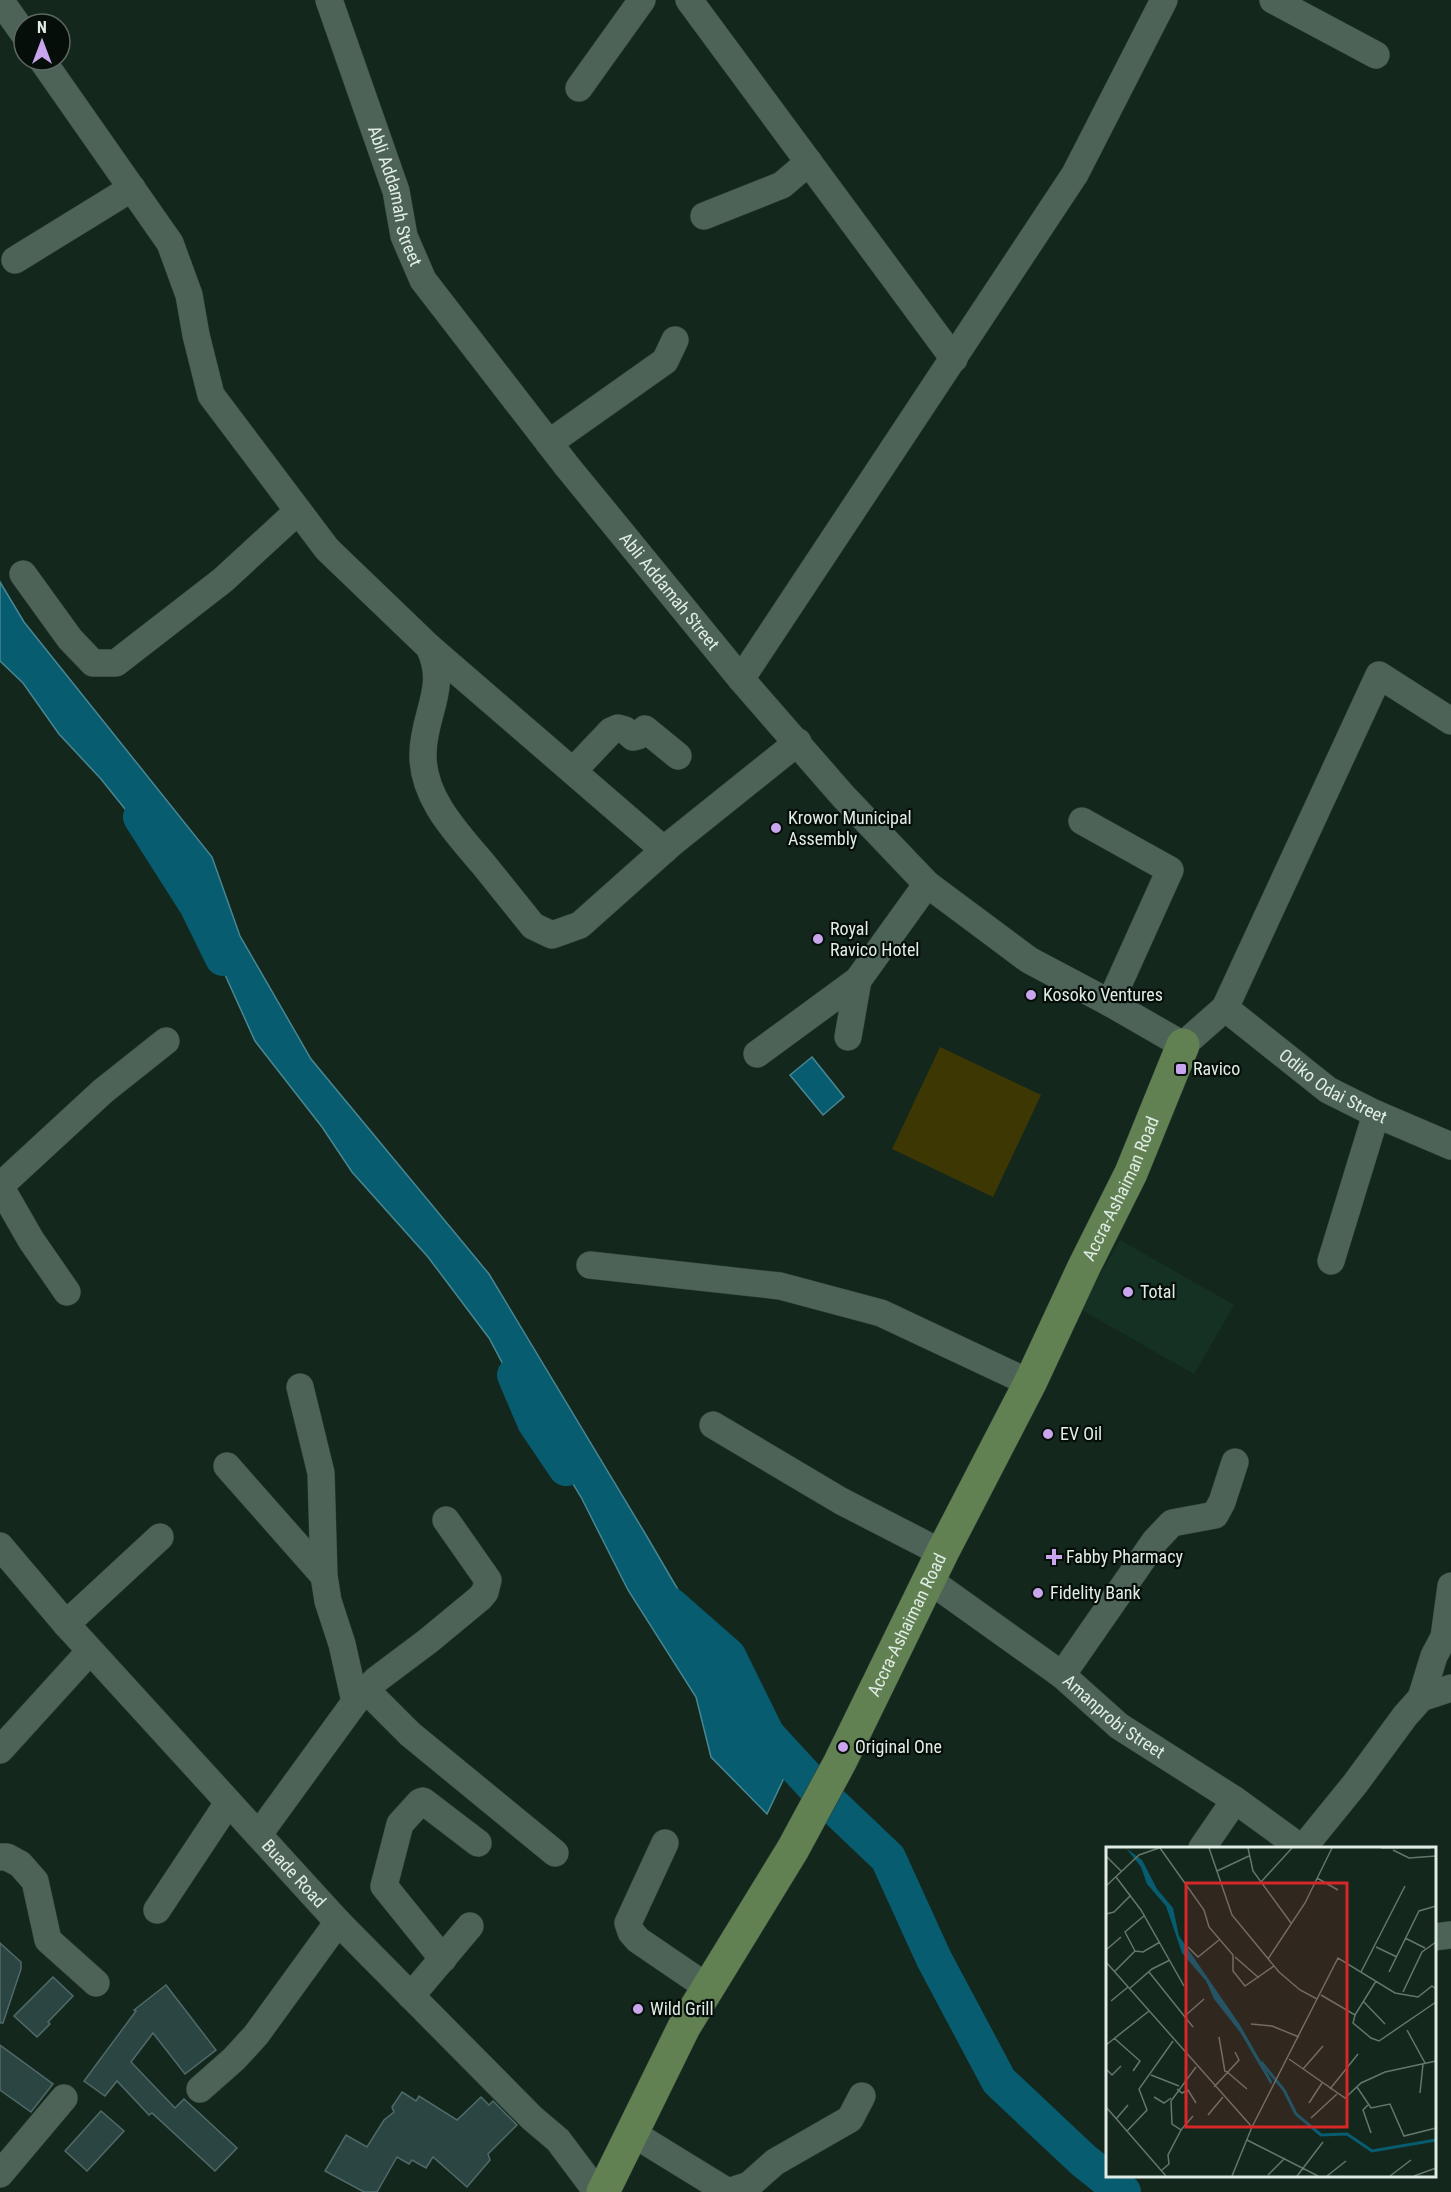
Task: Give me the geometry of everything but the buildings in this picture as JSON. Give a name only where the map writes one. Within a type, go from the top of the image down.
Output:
[{"type":"main road","name":"Accra-Ashaiman Road","points":[[603,2192],[684,2027],[793,1849],[840,1762],[935,1566],[1030,1383],[1131,1173],[1183,1046]]},
{"type":"street","points":[[0,0],[12,17]]},
{"type":"street","name":"Abli Addamah Street","points":[[329,0],[396,191],[404,236],[423,280],[549,443],[741,679],[843,796],[927,884],[1029,960],[1110,1003],[1183,1046]]},
{"type":"street","points":[[579,88],[642,0]]},
{"type":"street","points":[[689,0],[954,358]]},
{"type":"street","points":[[741,679],[1075,174],[1164,0]]},
{"type":"street","points":[[1274,0],[1376,54]]},
{"type":"street","points":[[50,72],[170,243],[189,295],[211,395],[327,549],[429,647],[664,850]]},
{"type":"street","points":[[704,216],[782,185],[809,162]]},
{"type":"street","points":[[15,260],[132,188]]},
{"type":"street","points":[[549,443],[665,361],[675,340]]},
{"type":"street","points":[[23,574],[70,639],[93,663],[116,663],[223,580],[298,511]]},
{"type":"street","points":[[429,647],[436,661],[438,678],[423,755],[428,787],[446,818],[533,926],[552,935],[580,925],[664,850],[798,742]]},
{"type":"street","points":[[1183,1046],[1225,1008],[1379,675],[1451,721]]},
{"type":"street","points":[[573,771],[611,731],[618,728],[625,730],[633,737],[638,736],[645,729],[678,756]]},
{"type":"street","points":[[1082,821],[1170,870],[1110,1003]]},
{"type":"street","points":[[757,1054],[858,980],[927,884]]},
{"type":"street","points":[[848,1037],[858,980]]},
{"type":"street","name":"Odiko Odai Street","points":[[1225,1008],[1328,1090],[1376,1114],[1451,1146]]},
{"type":"street","points":[[67,1292],[31,1240],[0,1186],[104,1091],[166,1041]]},
{"type":"street","points":[[1331,1261],[1376,1114]]},
{"type":"street","points":[[590,1265],[780,1286],[881,1313],[1030,1383]]},
{"type":"street","points":[[300,1387],[321,1473],[324,1576],[328,1601],[360,1696],[555,1852]]},
{"type":"street","name":"Amanprobi Street","points":[[713,1425],[841,1501],[935,1566],[1119,1726],[1235,1800],[1301,1847]]},
{"type":"street","points":[[1062,1675],[1155,1541],[1172,1522],[1215,1515],[1222,1502],[1235,1462]]},
{"type":"street","points":[[227,1466],[324,1576]]},
{"type":"street","points":[[259,1834],[360,1696],[376,1680],[428,1641],[485,1592],[488,1580],[446,1520]]},
{"type":"street","points":[[66,1624],[160,1537]]},
{"type":"street","name":"Buade Road","points":[[0,1546],[66,1624],[228,1803],[411,1996],[532,2118],[558,2140],[597,2192]]},
{"type":"street","points":[[1303,1847],[1421,1698],[1434,1656],[1444,1637],[1451,1586]]},
{"type":"street","points":[[0,1750],[90,1651]]},
{"type":"street","points":[[1421,1698],[1451,1688]]},
{"type":"street","points":[[1203,1847],[1235,1800]]},
{"type":"street","points":[[443,1959],[384,1886],[400,1824],[423,1801],[478,1843]]},
{"type":"street","points":[[157,1910],[228,1803]]},
{"type":"street","points":[[665,1843],[628,1923],[631,1932],[638,1940],[707,1988]]},
{"type":"street","points":[[0,1857],[7,1857],[20,1864],[35,1881],[48,1940],[96,1983]]},
{"type":"street","points":[[200,2089],[234,2059],[256,2035],[339,1922]]},
{"type":"street","points":[[411,1996],[470,1926]]},
{"type":"street","points":[[1436,1937],[1451,1935]]},
{"type":"street","points":[[632,2133],[728,2192],[749,2185],[775,2162],[850,2119],[862,2096]]},
{"type":"street","points":[[0,2174],[64,2098]]},
{"type":"shaded area","points":[[940,1047],[1041,1095],[993,1197],[892,1149]]},
{"type":"shaded area","points":[[1120,1240],[1234,1305],[1194,1374],[1080,1309]]},
{"type":"water","points":[[0,582],[24,622],[212,857],[240,936],[311,1059],[489,1274],[646,1535],[749,1711],[784,1778],[767,1814],[711,1757],[696,1697],[628,1590],[581,1497],[521,1398],[489,1338],[428,1257],[352,1172],[322,1127],[255,1041],[217,957],[188,875],[157,849],[101,779],[59,734],[23,683],[0,661]]},
{"type":"water","points":[[812,1057],[844,1097],[823,1115],[790,1075]]},
{"type":"waterway","points":[[141,817],[197,905],[223,958]]},
{"type":"waterway","points":[[515,1375],[535,1422],[566,1468]]},
{"type":"waterway","points":[[670,1605],[728,1656],[767,1735],[825,1798],[888,1858],[934,1959],[999,2081],[1083,2160],[1123,2192]]},
{"type":"place","name":"Krowor Municipal Assembly","points":[[776,828]]},
{"type":"place","name":"Royal Ravico Hotel","points":[[818,939]]},
{"type":"place","name":"Kosoko Ventures","points":[[1031,995]]},
{"type":"place","name":"Ravico","points":[[1181,1069]]},
{"type":"place","name":"Total","points":[[1128,1292]]},
{"type":"place","name":"EV Oil","points":[[1048,1434]]},
{"type":"place","name":"Fabby Pharmacy","points":[[1054,1557]]},
{"type":"place","name":"Fidelity Bank","points":[[1038,1593]]},
{"type":"place","name":"Original One","points":[[843,1747]]},
{"type":"place","name":"Wild Grill","points":[[638,2009]]}]
